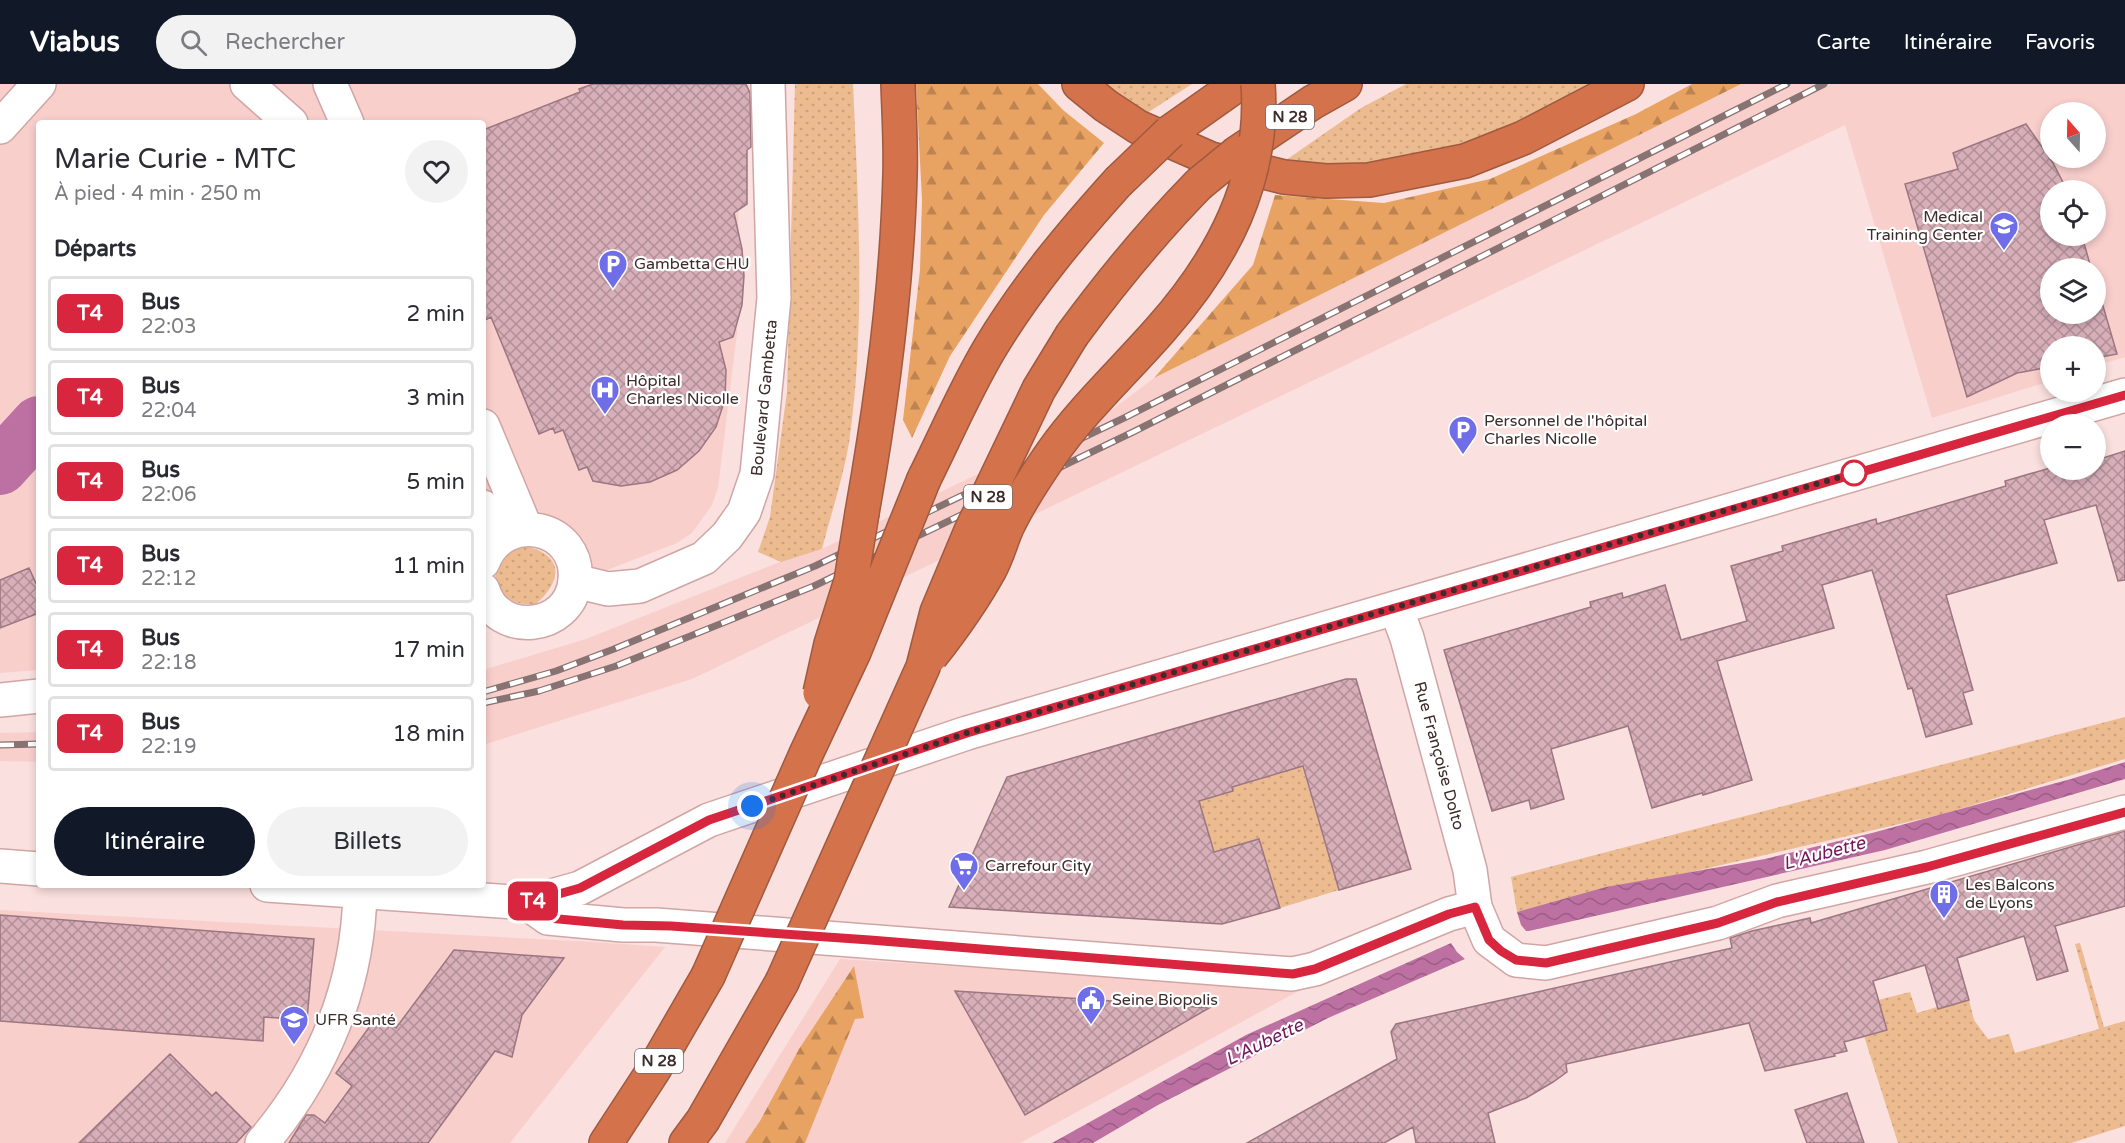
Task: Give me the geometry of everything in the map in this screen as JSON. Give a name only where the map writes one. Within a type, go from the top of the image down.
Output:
[{"type":"highway","points":[[806,754],[831,644],[851,581],[878,424],[893,300],[901,173],[898,84]]},
{"type":"highway","points":[[1079,84],[1106,106],[1138,127],[1211,159],[1284,177],[1326,182],[1369,180],[1465,161],[1523,138],[1627,84]]},
{"type":"highway","name":"N 28","points":[[606,1143],[708,976],[806,754],[854,652],[924,479],[990,349],[1026,295],[1073,232],[1118,182],[1170,132],[1238,84]]},
{"type":"highway","points":[[923,667],[970,603],[991,567],[1008,526],[1051,454],[1096,399],[1162,328],[1200,278],[1227,237],[1240,207],[1255,155],[1259,122],[1258,84]]},
{"type":"highway","name":"N 28","points":[[686,1143],[703,1120],[782,982],[923,667],[937,612],[971,531],[1039,389],[1072,335],[1127,262],[1199,184],[1237,153],[1313,102],[1345,84]]},
{"type":"street","points":[[0,127],[39,84]]},
{"type":"street","points":[[247,84],[282,115]]},
{"type":"street","points":[[330,84],[346,120]]},
{"type":"street","name":"Boulevard Gambetta","points":[[575,581],[608,589],[640,586],[704,558],[727,536],[744,512],[757,474],[774,298],[768,84]]},
{"type":"street","points":[[307,888],[527,903],[580,888],[709,820],[967,733],[2125,395]]},
{"type":"street","points":[[486,445],[502,544]]},
{"type":"street","points":[[486,513],[502,544]]},
{"type":"street","points":[[487,607],[506,619],[521,623],[536,623],[550,618],[563,609],[571,596],[575,581],[572,560],[561,542],[549,534],[538,530],[502,544]]},
{"type":"street","name":"Rue Françoise Dolto","points":[[1396,608],[1407,638],[1470,870],[1475,907],[1489,940],[1516,960],[1546,963],[1718,923],[1777,902],[1927,867],[2125,812]]},
{"type":"street","points":[[0,700],[36,696]]},
{"type":"street","points":[[0,866],[36,868]]},
{"type":"street","points":[[600,878],[606,900],[623,925]]},
{"type":"street","points":[[272,1131],[327,1045],[346,993],[359,920],[360,892]]},
{"type":"street","points":[[527,903],[548,918],[623,925],[671,926],[870,940],[1293,974],[1315,969],[1449,914],[1475,907]]},
{"type":"shaded area","name":"Hôpital Charles Nicolle","points":[[0,84],[740,84],[737,333],[718,488],[712,505],[692,533],[677,543],[602,572],[593,568],[561,522],[532,508],[486,516],[486,120],[36,120],[36,670],[0,673]]},
{"type":"shaded area","points":[[795,84],[853,84],[859,264],[858,353],[849,443],[822,549],[781,562],[758,552],[770,517],[787,392]]},
{"type":"shaded area","points":[[1102,84],[1192,84],[1144,115]]},
{"type":"shaded area","points":[[1406,84],[1597,84],[1485,139],[1439,153],[1380,165],[1276,167],[1361,108]]},
{"type":"shaded area","points":[[1741,84],[2125,84],[2125,357],[2106,363],[2106,336],[2040,336],[2040,384],[1932,418],[1845,125],[692,679],[486,744],[486,669],[586,639],[790,558],[822,549],[1113,409],[1154,378]]},
{"type":"shaded area","points":[[525,546],[547,555],[555,569],[555,577],[551,586],[536,604],[519,603],[507,598],[499,590],[496,580],[496,569],[502,559],[511,551]]},
{"type":"shaded area","points":[[2125,717],[2125,759],[1943,814],[1517,912],[1511,877]]},
{"type":"shaded area","points":[[36,732],[36,762],[0,761],[0,733]]},
{"type":"shaded area","points":[[1302,766],[1339,890],[1280,908],[1259,839],[1214,851],[1198,797],[1212,797],[1232,791],[1232,787]]},
{"type":"shaded area","name":"UFR Santé","points":[[0,910],[665,947],[510,1143],[0,1143]]},
{"type":"shaded area","points":[[2080,943],[2104,1027],[2125,1021],[2125,1126],[2071,1143],[1898,1143],[1864,1036],[1887,1030],[1878,1000],[1910,992],[1917,1013],[1969,1000],[1974,1020],[1988,1039],[2009,1034],[2015,1053],[2099,1029],[2075,944]]},
{"type":"shaded area","points":[[840,959],[1304,988],[1020,1143],[725,1143]]},
{"type":"green space","points":[[916,84],[1038,84],[1063,110],[1104,143],[1044,215],[950,356],[912,438],[903,420],[920,270],[922,200]]},
{"type":"green space","points":[[1692,84],[1741,84],[1154,378],[1253,265],[1275,195],[1384,203],[1490,179],[1636,114]]},
{"type":"green space","points":[[854,966],[864,1018],[855,1019],[805,1143],[745,1143],[760,1121],[799,1049]]},
{"type":"water","name":"L'Aubette","points":[[2125,762],[2125,779],[1885,850],[1529,931],[1521,925],[1517,912],[1606,887],[1765,859],[1872,833]]},
{"type":"water","name":"L'Aubette","points":[[1451,943],[1465,959],[1328,1018],[1158,1105],[1093,1143],[1052,1143],[1246,1035]]},
{"type":"building","name":"Gambetta CHU","points":[[593,84],[746,84],[750,93],[751,147],[747,150],[747,204],[734,213],[742,249],[744,276],[742,305],[733,337],[719,342],[726,370],[725,399],[716,427],[699,451],[677,470],[650,482],[621,486],[593,481],[587,467],[579,470],[563,430],[555,433],[553,428],[539,434],[491,317],[486,320],[486,129],[580,92],[579,89]]},
{"type":"building","points":[[2026,124],[2040,144],[2040,168],[2056,168],[2062,180],[2040,180],[2040,246],[2085,246],[2088,258],[2040,258],[2040,324],[2106,324],[2106,316],[2117,354],[2106,356],[2106,336],[2040,336],[2040,369],[2017,373],[1967,397],[1905,184],[1958,169],[1953,153]]},
{"type":"building","points":[[2125,451],[2125,580],[2118,581],[2096,505],[2044,520],[2057,563],[1946,595],[1973,690],[1963,693],[1972,724],[1926,737],[1912,688],[1908,689],[1872,570],[1822,585],[1834,628],[1717,661],[1752,780],[1652,808],[1628,726],[1551,749],[1564,799],[1531,809],[1529,800],[1492,811],[1444,650],[1591,607],[1590,602],[1622,593],[1623,598],[1665,585],[1681,640],[1747,621],[1731,566],[1783,551],[1782,546],[1876,519],[1877,524],[2006,486],[2005,481],[2040,471],[2040,480],[2106,480],[2106,457]]},
{"type":"building","points":[[29,568],[36,583],[36,614],[0,628],[0,580]]},
{"type":"building","points":[[1346,679],[1356,679],[1411,869],[1339,890],[1303,766],[1232,787],[1233,791],[1199,801],[1214,852],[1259,839],[1280,908],[1222,924],[949,907],[1007,777]]},
{"type":"building","points":[[2125,831],[2125,906],[2055,926],[2068,971],[2037,980],[2024,936],[1957,958],[1969,1000],[1938,1009],[1925,965],[1873,981],[1887,1030],[1844,1042],[1847,1051],[1834,1054],[1835,1056],[1765,1071],[1749,1023],[1566,1064],[1567,1072],[1553,1082],[1526,1098],[1488,1113],[1495,1143],[1416,1143],[1413,1127],[1384,1143],[1247,1143],[1397,1059],[1391,1032],[1396,1024],[1732,948],[1730,938],[1752,931],[1810,918],[1811,923]]},
{"type":"building","points":[[0,915],[314,939],[307,1020],[264,1017],[263,1041],[0,1021]]},
{"type":"building","points":[[454,950],[564,958],[522,1015],[512,1057],[495,1051],[428,1143],[289,1143],[306,1115],[314,1115],[325,1123],[352,1086],[336,1073],[378,1015],[396,1028]]},
{"type":"building","points":[[955,991],[1084,999],[1209,1008],[1025,1115]]},
{"type":"building","points":[[170,1054],[212,1096],[216,1092],[251,1127],[236,1143],[79,1143]]},
{"type":"building","points":[[1847,1093],[1864,1143],[1807,1143],[1795,1110]]},
{"type":"waterway","points":[[0,467],[36,427]]},
{"type":"railway","points":[[486,691],[556,671],[614,649],[815,566],[1124,418],[1787,84]]},
{"type":"railway","points":[[486,702],[539,691],[616,666],[814,586],[1131,433],[1824,84]]},
{"type":"railway","points":[[0,745],[36,744]]},
{"type":"bus line","name":"T4","points":[[2125,395],[967,733],[709,820],[580,888],[527,903],[548,918],[623,925],[656,925],[870,940],[1293,974],[1315,969],[1449,914],[1475,907],[1489,940],[1501,951],[1516,960],[1546,963],[1718,923],[1777,902],[1927,867],[2125,812]]},
{"type":"place","name":"Medical Training Center","points":[[2004,252]]},
{"type":"place","name":"Gambetta CHU","points":[[613,290]]},
{"type":"place","name":"Hôpital Charles Nicolle","points":[[605,416]]},
{"type":"place","name":"Personnel de l'hôpital Charles Nicolle","points":[[1463,456]]},
{"type":"place","name":"Carrefour City","points":[[964,892]]},
{"type":"place","name":"Les Balcons de Lyons","points":[[1944,920]]},
{"type":"place","name":"Seine Biopolis","points":[[1091,1026]]},
{"type":"place","name":"UFR Santé","points":[[294,1046]]},
{"type":"route","points":[[752,806],[967,733],[1854,473]]}]
